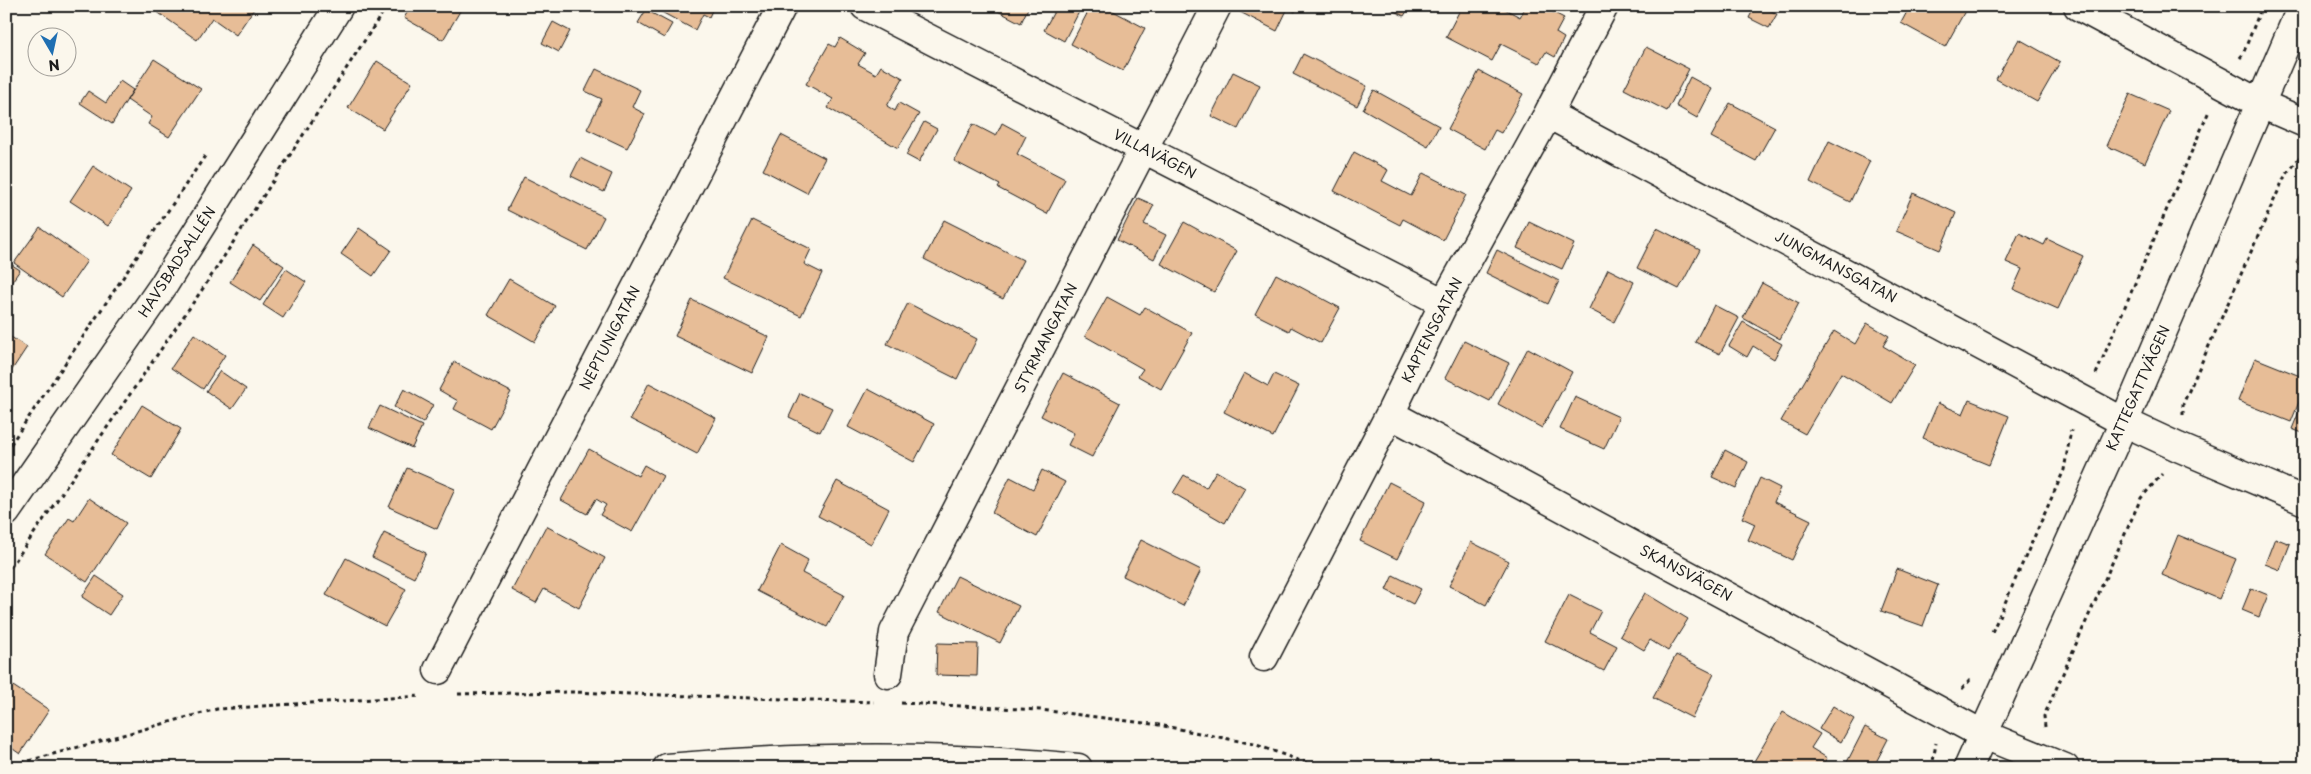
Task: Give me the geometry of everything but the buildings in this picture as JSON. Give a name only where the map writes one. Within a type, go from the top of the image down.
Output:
[{"type":"street","name":"HAVSBADSALLÉN","points":[[6,512],[163,286],[339,6]]},
{"type":"street","name":"NEPTUNIGATAN","points":[[438,670],[782,6]]},
{"type":"street","name":"VILLAVÄGEN","points":[[865,6],[1444,304]]},
{"type":"street","name":"STYRMANGATAN","points":[[888,674],[894,632],[1217,6]]},
{"type":"street","name":"KAPTENSGATAN","points":[[1264,657],[1390,414],[1444,304],[1548,114],[1604,6]]},
{"type":"street","points":[[2078,6],[2260,104],[2305,123]]},
{"type":"street","name":"KATTEGATTVÄGEN","points":[[1968,768],[2124,422],[2302,6]]},
{"type":"street","name":"JUNGMANSGATAN","points":[[1548,114],[2124,422],[2305,501]]},
{"type":"street","name":"SKANSVÄGEN","points":[[1390,414],[1982,734],[2065,768]]},
{"type":"street","points":[[667,768],[795,761],[936,760],[1023,763],[1078,768]]},
{"type":"path","points":[[6,451],[208,152]]},
{"type":"path","points":[[449,694],[571,692],[880,702]]},
{"type":"path","points":[[6,767],[217,709],[422,696]]},
{"type":"path","points":[[900,703],[1040,710],[1159,725],[1254,744],[1320,768]]}]
